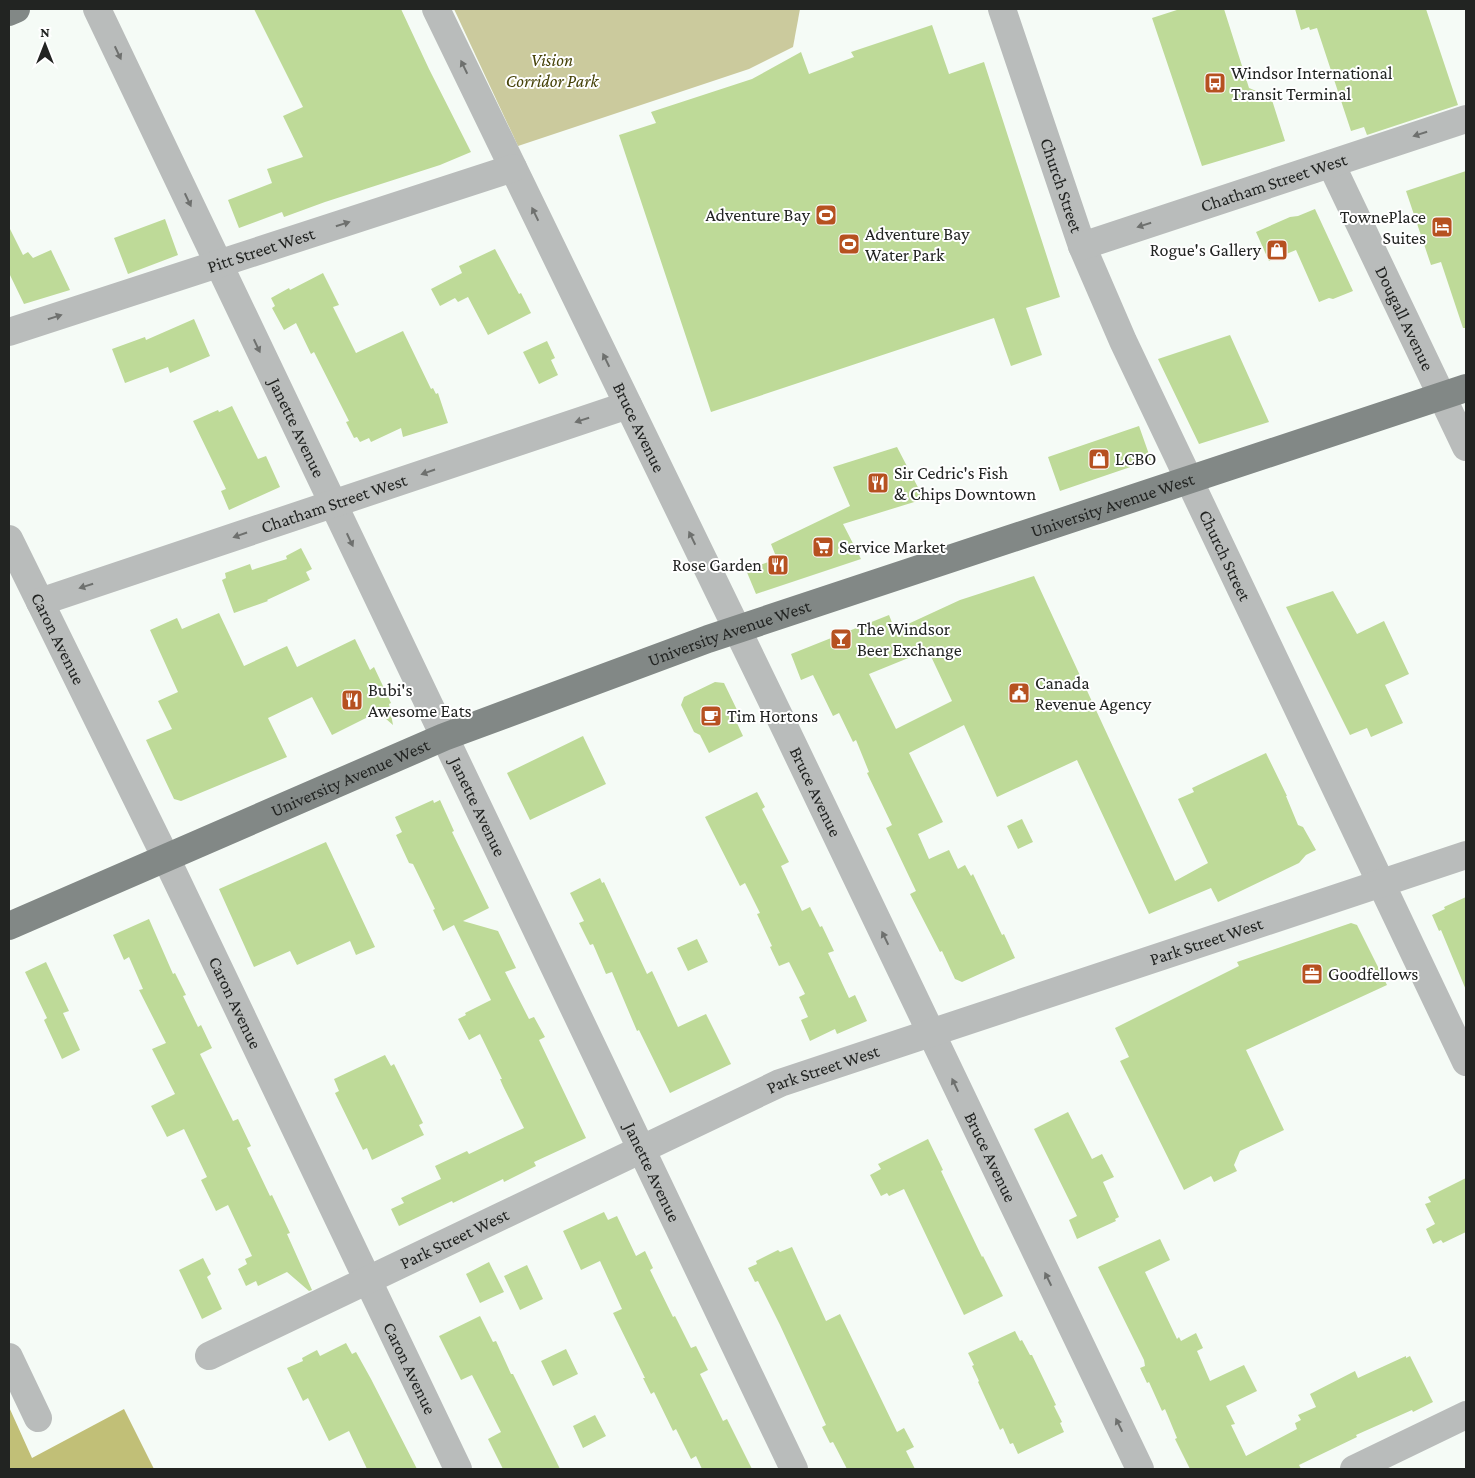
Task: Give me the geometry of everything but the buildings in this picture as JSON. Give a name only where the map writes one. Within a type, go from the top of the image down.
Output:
[{"type":"main road","points":[[9,12],[16,9]]},
{"type":"main road","name":"University Avenue West","points":[[9,926],[444,737],[736,628],[1454,392]]},
{"type":"street","name":"Janette Avenue","points":[[97,9],[794,1469]]},
{"type":"street","name":"Bruce Avenue","points":[[436,9],[1140,1469]]},
{"type":"street","name":"Church Street","points":[[1004,9],[1082,246],[1123,341],[1466,1062]]},
{"type":"street","name":"Chatham Street West","points":[[1082,246],[1466,119]]},
{"type":"street","name":"Dougall Avenue","points":[[1331,164],[1454,392],[1466,447]]},
{"type":"street","name":"Pitt Street West","points":[[9,332],[513,168]]},
{"type":"street","name":"Chatham Street West","points":[[40,602],[628,405]]},
{"type":"street","name":"Caron Avenue","points":[[9,539],[166,858],[458,1469]]},
{"type":"street","name":"Park Street West","points":[[209,1356],[780,1083],[1466,855]]},
{"type":"street","points":[[9,1357],[38,1418]]},
{"type":"street","points":[[1354,1469],[1466,1415]]},
{"type":"green space","name":"Vision Corridor Park","points":[[454,9],[800,9],[793,47],[749,69],[518,146]]},
{"type":"shaded area","points":[[9,1407],[32,1458],[124,1409],[154,1469],[9,1469]]},
{"type":"place","name":"Windsor International Transit Terminal","points":[[1215,83]]},
{"type":"place","name":"Adventure Bay","points":[[826,215]]},
{"type":"place","name":"TownePlace Suites","points":[[1442,227]]},
{"type":"place","name":"Adventure Bay Water Park","points":[[849,244]]},
{"type":"place","name":"Rogue's Gallery","points":[[1277,250]]},
{"type":"place","name":"LCBO","points":[[1099,459]]},
{"type":"place","name":"Sir Cedric's Fish & Chips Downtown","points":[[878,483]]},
{"type":"place","name":"Service Market","points":[[823,547]]},
{"type":"place","name":"Rose Garden","points":[[778,565]]},
{"type":"place","name":"The Windsor Beer Exchange","points":[[841,639]]},
{"type":"place","name":"Canada Revenue Agency","points":[[1019,693]]},
{"type":"place","name":"Bubi's Awesome Eats","points":[[352,700]]},
{"type":"place","name":"Tim Hortons","points":[[711,716]]},
{"type":"place","name":"Goodfellows","points":[[1312,974]]}]
